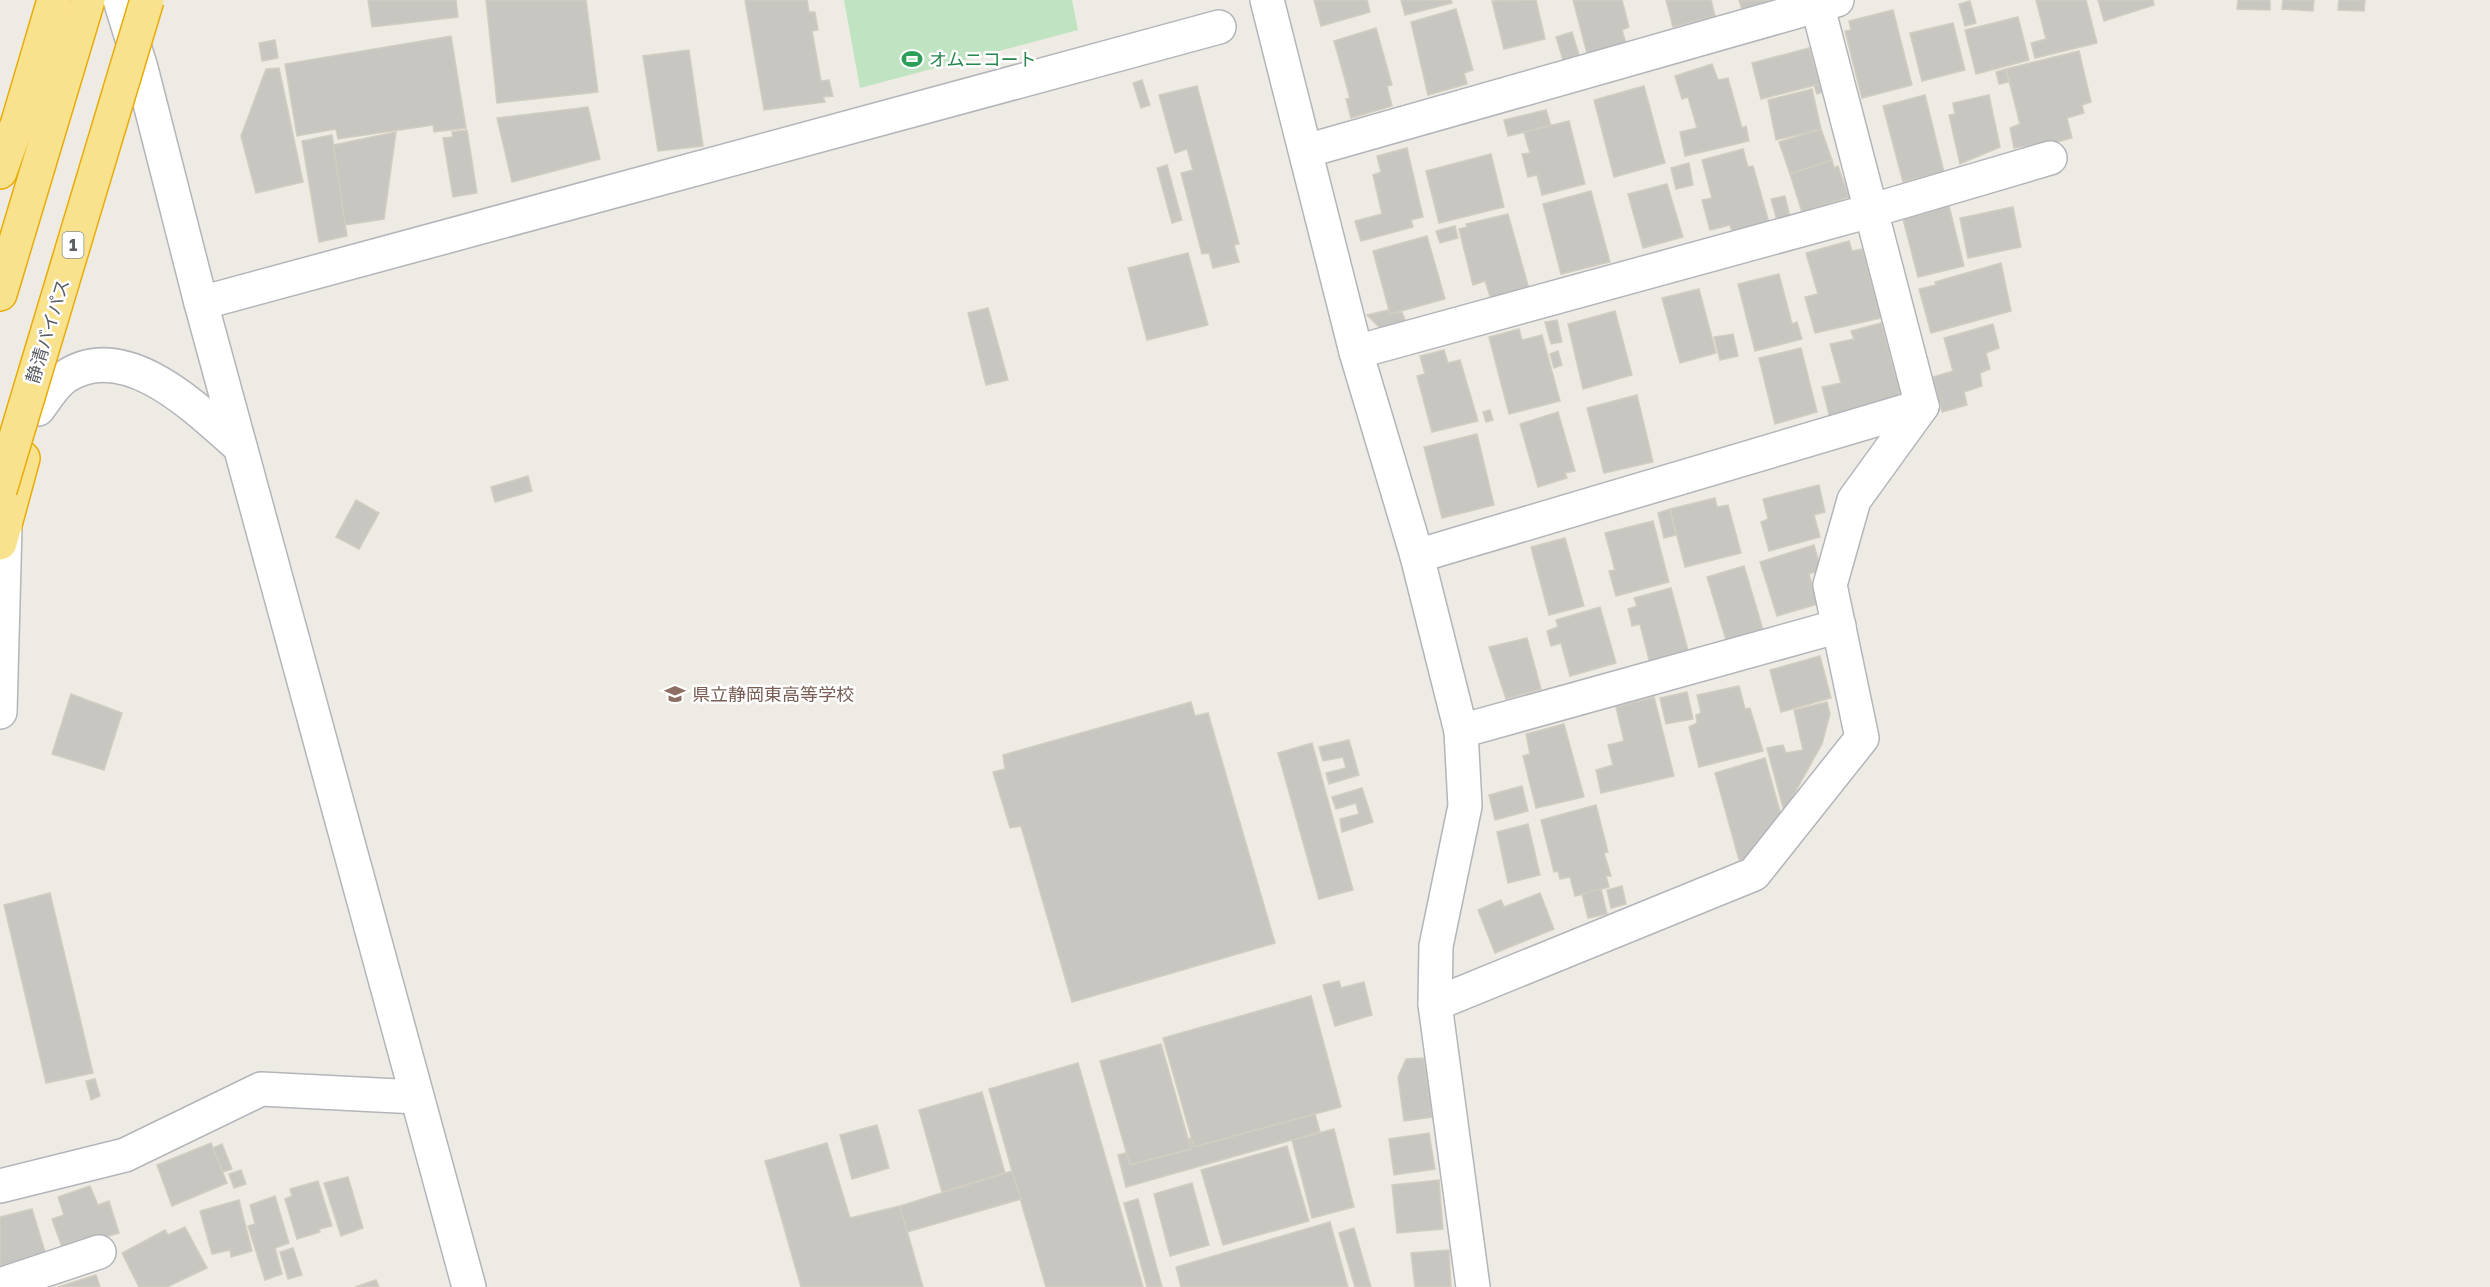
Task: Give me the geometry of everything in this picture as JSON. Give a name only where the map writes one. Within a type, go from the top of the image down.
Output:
[{"type":"highway","points":[[0,172],[18,122],[54,0]]},
{"type":"highway","points":[[0,294],[88,0]]},
{"type":"highway","name":"静清バイパス","points":[[0,490],[147,0]]},
{"type":"highway","name":"1","points":[[2,534],[162,0]]},
{"type":"street","points":[[120,0],[141,68],[201,303],[469,1287]]},
{"type":"street","points":[[1267,0],[1356,352],[1417,556],[1461,730],[1465,806],[1436,946],[1435,1004],[1473,1287]]},
{"type":"street","points":[[1306,151],[1824,2],[1870,211],[1922,406]]},
{"type":"street","points":[[201,303],[1219,27]]},
{"type":"street","points":[[1356,352],[1870,211],[2050,158]]},
{"type":"street","points":[[38,409],[63,378],[83,367],[111,365],[140,374],[178,393],[240,447]]},
{"type":"street","points":[[1417,556],[1922,406]]},
{"type":"street","points":[[1435,1004],[1754,874],[1862,738],[1830,585],[1854,500],[1922,406]]},
{"type":"street","points":[[0,712],[2,534]]},
{"type":"street","points":[[1461,730],[1839,626]]},
{"type":"street","points":[[0,1186],[125,1155],[261,1089],[417,1096]]},
{"type":"street","points":[[0,1285],[99,1252]]},
{"type":"green space","name":"オムニコート","points":[[844,0],[1072,0],[1078,30],[860,88]]},
{"type":"building","points":[[368,0],[456,0],[458,17],[372,27]]},
{"type":"building","points":[[486,0],[586,0],[598,92],[497,103]]},
{"type":"building","points":[[745,0],[807,0],[809,12],[815,12],[818,30],[812,31],[821,81],[829,80],[833,96],[823,97],[825,102],[764,110]]},
{"type":"building","points":[[1314,0],[1367,0],[1370,12],[1321,26]]},
{"type":"building","points":[[1401,0],[1451,0],[1452,3],[1405,15]]},
{"type":"building","points":[[1536,0],[1545,39],[1504,49],[1492,1]]},
{"type":"building","points":[[1573,0],[1622,0],[1629,27],[1622,30],[1627,47],[1588,57]]},
{"type":"building","points":[[1666,0],[1711,0],[1715,16],[1673,27]]},
{"type":"building","points":[[1739,0],[1789,0],[1743,13]]},
{"type":"building","points":[[2036,0],[2086,0],[2097,43],[2035,58],[2031,43],[2046,39]]},
{"type":"building","points":[[2098,0],[2153,0],[2154,5],[2104,21]]},
{"type":"building","points":[[2238,0],[2270,0],[2270,10],[2237,9]]},
{"type":"building","points":[[2283,0],[2314,0],[2313,11],[2282,9]]},
{"type":"building","points":[[2339,0],[2365,0],[2364,11],[2338,10]]},
{"type":"building","points":[[1970,1],[1976,23],[1965,26],[1959,4]]},
{"type":"building","points":[[1456,9],[1473,70],[1464,73],[1467,84],[1428,95],[1411,22]]},
{"type":"building","points":[[1893,10],[1912,85],[1862,98],[1845,31],[1851,30],[1849,21]]},
{"type":"building","points":[[2018,17],[2029,60],[1976,74],[1965,30]]},
{"type":"building","points":[[1953,23],[1965,70],[1922,81],[1910,33]]},
{"type":"building","points":[[1376,28],[1392,85],[1387,86],[1392,106],[1351,118],[1346,99],[1350,98],[1334,41]]},
{"type":"building","points":[[1572,32],[1580,58],[1564,63],[1556,37]]},
{"type":"building","points":[[451,36],[466,128],[434,132],[433,125],[338,139],[336,129],[297,136],[285,64]]},
{"type":"building","points":[[275,40],[278,58],[262,61],[259,43]]},
{"type":"building","points":[[1809,48],[1820,84],[1761,99],[1752,63]]},
{"type":"building","points":[[689,50],[703,146],[658,151],[643,56]]},
{"type":"building","points":[[2079,51],[2091,102],[2082,105],[2084,113],[2067,118],[2072,138],[2028,150],[2026,146],[2014,148],[2010,128],[2020,124],[2006,69]]},
{"type":"building","points":[[1712,64],[1718,80],[1728,78],[1742,128],[1746,126],[1749,141],[1685,156],[1680,132],[1697,128],[1688,97],[1682,99],[1675,76]]},
{"type":"building","points":[[279,68],[303,182],[256,193],[241,136],[266,69]]},
{"type":"building","points":[[2006,69],[2009,82],[1999,84],[1996,72]]},
{"type":"building","points":[[1142,80],[1150,105],[1141,108],[1133,83]]},
{"type":"building","points":[[1820,84],[1823,92],[1817,94],[1814,85]]},
{"type":"building","points":[[1197,86],[1239,244],[1234,245],[1239,262],[1213,268],[1209,253],[1202,254],[1181,173],[1193,170],[1187,149],[1175,153],[1159,95]]},
{"type":"building","points":[[1644,86],[1665,163],[1614,177],[1594,100]]},
{"type":"building","points":[[1812,89],[1821,129],[1776,140],[1768,100]]},
{"type":"building","points":[[1925,95],[1944,172],[1903,182],[1883,106]]},
{"type":"building","points":[[1989,95],[2000,147],[1960,164],[1949,115],[1955,114],[1953,103]]},
{"type":"building","points":[[588,107],[600,159],[512,182],[497,118]]},
{"type":"building","points":[[1546,110],[1551,126],[1508,136],[1504,120]]},
{"type":"building","points":[[1569,121],[1585,184],[1542,195],[1537,175],[1528,177],[1522,154],[1530,153],[1524,132]]},
{"type":"building","points":[[1821,129],[1832,160],[1790,174],[1779,142]]},
{"type":"building","points":[[467,130],[477,193],[453,197],[443,138],[453,137],[452,132]]},
{"type":"building","points":[[396,132],[384,219],[345,225],[333,145]]},
{"type":"building","points":[[332,135],[347,236],[319,242],[302,141]]},
{"type":"building","points":[[1407,148],[1423,217],[1411,220],[1413,227],[1361,241],[1355,221],[1382,214],[1373,175],[1381,172],[1377,156]]},
{"type":"building","points":[[1743,149],[1748,167],[1753,166],[1770,226],[1733,235],[1730,225],[1710,230],[1702,200],[1712,198],[1702,160]]},
{"type":"building","points":[[1491,154],[1504,207],[1439,223],[1426,171]]},
{"type":"building","points":[[1832,160],[1834,168],[1838,166],[1849,197],[1802,212],[1790,174]]},
{"type":"building","points":[[1689,163],[1693,185],[1676,189],[1671,168]]},
{"type":"building","points":[[1167,165],[1182,220],[1172,223],[1157,168]]},
{"type":"building","points":[[1667,184],[1683,237],[1643,248],[1628,194]]},
{"type":"building","points":[[1591,191],[1610,262],[1561,274],[1543,204]]},
{"type":"building","points":[[1785,196],[1791,221],[1778,224],[1771,199]]},
{"type":"building","points":[[1949,206],[1964,266],[1918,277],[1903,219]]},
{"type":"building","points":[[2013,207],[2021,247],[1968,258],[1960,218]]},
{"type":"building","points":[[1508,214],[1529,289],[1491,299],[1485,281],[1473,285],[1459,229],[1467,227],[1466,224]]},
{"type":"building","points":[[1455,226],[1458,238],[1440,243],[1436,231]]},
{"type":"building","points":[[1427,236],[1445,299],[1390,314],[1373,251]]},
{"type":"building","points":[[1849,241],[1852,251],[1862,249],[1881,318],[1815,333],[1805,297],[1818,294],[1806,253]]},
{"type":"building","points":[[1188,253],[1208,325],[1147,340],[1128,268]]},
{"type":"building","points":[[2001,263],[2011,311],[1931,333],[1919,289],[1936,285],[1935,282]]},
{"type":"building","points":[[1779,274],[1792,324],[1797,322],[1802,339],[1755,351],[1738,284]]},
{"type":"building","points":[[1699,289],[1716,353],[1680,363],[1662,298]]},
{"type":"building","points":[[988,308],[1008,380],[986,385],[968,313]]},
{"type":"building","points":[[1389,310],[1390,314],[1402,312],[1407,325],[1382,330],[1367,315]]},
{"type":"building","points":[[1615,311],[1632,375],[1583,389],[1568,324]]},
{"type":"building","points":[[1557,320],[1562,342],[1551,344],[1545,322]]},
{"type":"building","points":[[1881,323],[1900,392],[1895,401],[1830,418],[1822,387],[1841,383],[1830,344],[1854,339],[1851,331]]},
{"type":"building","points":[[1993,324],[1999,348],[1986,353],[1990,369],[1980,373],[1982,386],[1964,392],[1967,405],[1942,412],[1933,377],[1953,371],[1944,338]]},
{"type":"building","points":[[1519,329],[1522,340],[1542,335],[1560,401],[1509,414],[1489,337]]},
{"type":"building","points":[[1733,334],[1738,356],[1720,360],[1714,337]]},
{"type":"building","points":[[1801,348],[1817,412],[1775,424],[1759,358]]},
{"type":"building","points":[[1444,350],[1448,363],[1460,360],[1478,421],[1432,432],[1417,376],[1425,374],[1420,356]]},
{"type":"building","points":[[1558,351],[1562,365],[1554,368],[1550,354]]},
{"type":"building","points":[[1637,395],[1653,462],[1604,473],[1587,408]]},
{"type":"building","points":[[1490,410],[1493,420],[1486,422],[1483,412]]},
{"type":"building","points":[[1558,412],[1575,471],[1565,473],[1567,478],[1538,487],[1520,424]]},
{"type":"building","points":[[1477,434],[1494,505],[1442,518],[1424,447]]},
{"type":"building","points":[[528,476],[532,491],[495,502],[491,487]]},
{"type":"building","points":[[1819,485],[1825,512],[1814,515],[1820,537],[1769,551],[1761,522],[1768,519],[1763,499]]},
{"type":"building","points":[[1715,498],[1717,507],[1728,505],[1741,553],[1685,567],[1670,509]]},
{"type":"building","points":[[356,500],[379,513],[359,549],[336,537]]},
{"type":"building","points":[[1670,509],[1676,535],[1664,538],[1658,513]]},
{"type":"building","points":[[1653,521],[1669,582],[1616,596],[1609,571],[1615,570],[1605,533]]},
{"type":"building","points":[[1565,538],[1584,606],[1549,615],[1531,547]]},
{"type":"building","points":[[1814,545],[1821,570],[1809,574],[1818,604],[1777,616],[1760,562]]},
{"type":"building","points":[[1744,566],[1764,633],[1727,643],[1707,577]]},
{"type":"building","points":[[1671,588],[1689,654],[1650,664],[1640,624],[1632,626],[1628,609],[1637,606],[1634,598]]},
{"type":"building","points":[[1600,607],[1616,663],[1570,676],[1561,643],[1551,646],[1547,631],[1558,627],[1556,620]]},
{"type":"building","points":[[1527,638],[1541,689],[1506,699],[1489,647]]},
{"type":"building","points":[[1820,656],[1831,698],[1781,712],[1770,670]]},
{"type":"building","points":[[1739,686],[1745,709],[1750,708],[1763,751],[1699,767],[1689,727],[1697,723],[1696,715],[1701,713],[1697,695]]},
{"type":"building","points":[[1687,692],[1693,719],[1666,724],[1660,698]]},
{"type":"building","points":[[71,694],[122,713],[104,770],[52,754]]},
{"type":"building","points":[[1654,697],[1674,776],[1601,793],[1596,770],[1613,765],[1608,745],[1624,741],[1616,707]]},
{"type":"building","points":[[1191,702],[1195,716],[1208,713],[1275,943],[1072,1002],[1021,826],[1010,828],[993,772],[1005,769],[1003,755]]},
{"type":"building","points":[[1827,702],[1830,714],[1822,744],[1784,812],[1767,748],[1783,745],[1786,753],[1803,750],[1794,710]]},
{"type":"building","points":[[1564,724],[1584,797],[1536,808],[1523,756],[1530,754],[1526,734]]},
{"type":"building","points":[[1349,740],[1359,775],[1329,784],[1326,773],[1346,768],[1343,757],[1323,761],[1319,747]]},
{"type":"building","points":[[1312,743],[1353,890],[1319,899],[1278,753]]},
{"type":"building","points":[[1765,758],[1782,818],[1750,858],[1739,860],[1715,773]]},
{"type":"building","points":[[1522,786],[1528,811],[1495,820],[1489,795]]},
{"type":"building","points":[[1362,788],[1373,822],[1342,832],[1340,819],[1359,814],[1356,803],[1336,809],[1332,797]]},
{"type":"building","points":[[1596,805],[1608,852],[1604,853],[1611,876],[1606,876],[1609,887],[1575,896],[1570,877],[1560,879],[1558,871],[1554,872],[1541,820]]},
{"type":"building","points":[[1528,824],[1540,875],[1508,883],[1497,832]]},
{"type":"building","points":[[1622,886],[1626,904],[1611,908],[1607,890]]},
{"type":"building","points":[[1601,889],[1607,914],[1588,918],[1582,894]]},
{"type":"building","points":[[50,893],[93,1073],[46,1083],[4,905]]},
{"type":"building","points":[[1540,893],[1554,929],[1495,953],[1478,910],[1501,900],[1504,907]]},
{"type":"building","points":[[1339,981],[1341,988],[1364,982],[1372,1015],[1335,1026],[1323,985]]},
{"type":"building","points":[[1311,996],[1341,1107],[1194,1147],[1163,1038]]},
{"type":"building","points":[[1161,1044],[1191,1149],[1130,1165],[1100,1061]]},
{"type":"building","points":[[1424,1058],[1432,1117],[1404,1121],[1398,1077],[1406,1059]]},
{"type":"building","points":[[1078,1063],[1143,1287],[1046,1287],[1012,1171],[989,1089]]},
{"type":"building","points":[[95,1079],[100,1096],[91,1100],[86,1081]]},
{"type":"building","points":[[982,1092],[1005,1173],[942,1192],[919,1110]]},
{"type":"building","points":[[1315,1114],[1320,1132],[1126,1187],[1118,1155],[1126,1153],[1130,1165],[1191,1149],[1188,1139],[1191,1138],[1194,1147]]},
{"type":"building","points":[[877,1125],[889,1168],[852,1179],[840,1135]]},
{"type":"building","points":[[1334,1129],[1354,1207],[1312,1218],[1292,1140]]},
{"type":"building","points":[[1429,1133],[1435,1169],[1394,1175],[1389,1139]]},
{"type":"building","points":[[211,1143],[227,1183],[172,1206],[157,1165]]},
{"type":"building","points":[[827,1143],[850,1218],[900,1206],[923,1287],[801,1287],[765,1161]]},
{"type":"building","points":[[222,1144],[232,1169],[223,1172],[213,1148]]},
{"type":"building","points":[[1287,1146],[1309,1221],[1223,1245],[1201,1170]]},
{"type":"building","points":[[241,1170],[246,1184],[234,1188],[229,1174]]},
{"type":"building","points":[[1012,1171],[1021,1199],[907,1232],[900,1206]]},
{"type":"building","points":[[348,1177],[363,1228],[341,1236],[324,1183]]},
{"type":"building","points":[[1439,1180],[1443,1229],[1397,1233],[1392,1185]]},
{"type":"building","points":[[318,1181],[332,1226],[297,1239],[285,1199],[292,1196],[290,1189]]},
{"type":"building","points":[[1192,1183],[1209,1245],[1170,1256],[1154,1194]]},
{"type":"building","points":[[90,1186],[98,1205],[109,1201],[119,1233],[63,1250],[52,1219],[64,1215],[58,1197]]},
{"type":"building","points":[[275,1196],[289,1243],[275,1248],[282,1274],[265,1280],[248,1226],[255,1224],[250,1205]]},
{"type":"building","points":[[1138,1199],[1162,1287],[1147,1287],[1124,1203]]},
{"type":"building","points":[[239,1200],[252,1251],[231,1257],[230,1250],[212,1254],[200,1211]]},
{"type":"building","points":[[32,1209],[46,1255],[0,1269],[0,1217]]},
{"type":"building","points":[[1330,1222],[1348,1287],[1181,1287],[1176,1267]]},
{"type":"building","points":[[185,1227],[207,1268],[167,1287],[139,1287],[122,1253],[165,1230],[168,1235]]},
{"type":"building","points":[[1354,1228],[1371,1287],[1355,1287],[1339,1233]]},
{"type":"building","points":[[293,1248],[302,1275],[288,1279],[280,1252]]},
{"type":"building","points":[[1449,1250],[1451,1287],[1415,1287],[1411,1253]]},
{"type":"building","points":[[96,1275],[100,1287],[58,1287]]},
{"type":"building","points":[[376,1280],[379,1287],[355,1287]]},
{"type":"place","name":"オムニコート","points":[[912,59]]},
{"type":"place","name":"県立静岡東高等学校","points":[[675,694]]}]
